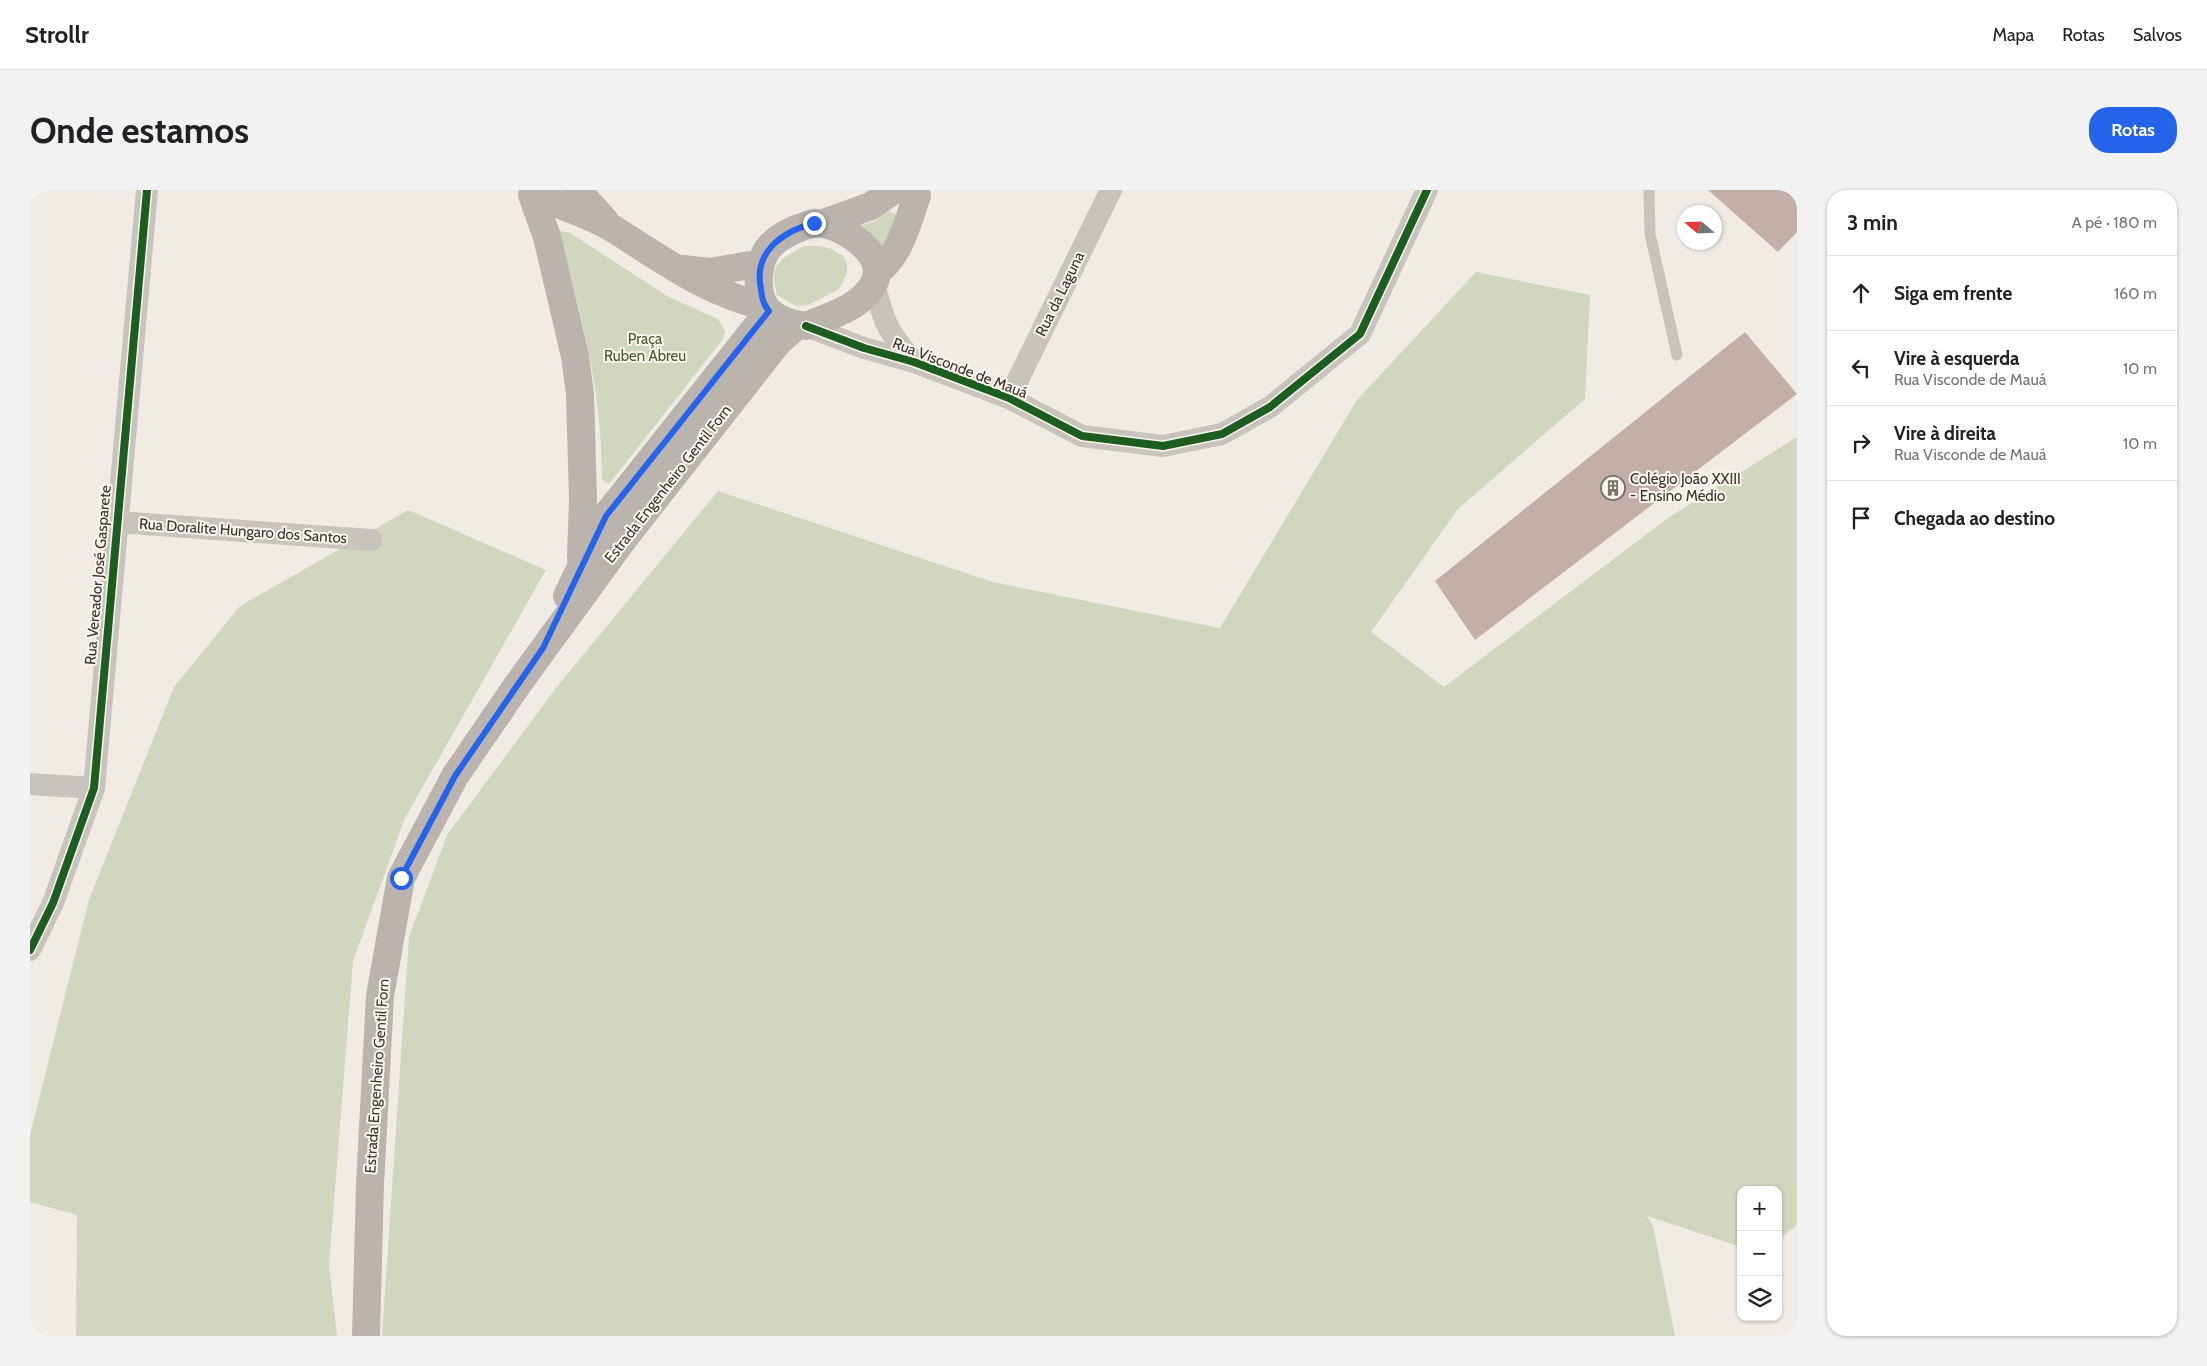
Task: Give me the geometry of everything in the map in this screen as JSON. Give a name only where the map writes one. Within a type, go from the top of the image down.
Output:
[{"type":"main road","points":[[577,190],[611,228]]},
{"type":"main road","points":[[766,308],[759,281],[761,262],[767,250],[776,240],[803,226],[824,223],[871,206],[894,190]]},
{"type":"main road","points":[[802,326],[854,304],[888,264],[899,245],[916,196],[916,190]]},
{"type":"main road","points":[[538,193],[611,228]]},
{"type":"main road","points":[[538,193],[546,237],[575,356],[580,394],[582,499],[580,567]]},
{"type":"main road","name":"Rua Visconde de Mauá","points":[[824,223],[838,228],[858,240],[872,256],[876,278]]},
{"type":"main road","name":"Rua Visconde de Mauá","points":[[611,228],[642,249],[740,301],[766,308],[778,318],[802,326]]},
{"type":"main road","points":[[677,268],[710,272],[761,262]]},
{"type":"main road","name":"Estrada Engenheiro Gentil Forn","points":[[543,648],[606,516],[766,308]]},
{"type":"main road","name":"Estrada Engenheiro Gentil Forn","points":[[366,1336],[370,1184],[380,996],[401,878],[455,776],[543,648],[625,538],[773,349],[782,338],[802,326]]},
{"type":"street","name":"Rua Vereador José Gasparete","points":[[30,950],[53,903],[94,788],[116,522],[147,190]]},
{"type":"street","name":"Rua da Laguna","points":[[1009,398],[1111,190]]},
{"type":"street","name":"Rua Visconde de Mauá","points":[[802,326],[864,348],[914,362],[1009,398],[1082,436],[1163,446],[1222,434],[1270,407],[1360,334],[1427,190]]},
{"type":"street","name":"Rua Visconde de Mauá","points":[[876,278],[883,321],[893,338],[914,362]]},
{"type":"street","name":"Rua Doralite Hungaro dos Santos","points":[[116,522],[371,540]]},
{"type":"street","points":[[30,784],[94,788]]},
{"type":"lane","points":[[1649,190],[1650,234],[1677,355]]},
{"type":"green space","points":[[889,211],[902,217],[883,250],[876,238],[862,225],[875,221]]},
{"type":"green space","name":"Praça Ruben Abreu","points":[[557,230],[570,233],[669,297],[718,319],[725,331],[723,339],[609,484],[602,480],[598,414],[589,353],[575,293]]},
{"type":"green space","points":[[804,246],[820,246],[832,249],[843,256],[847,264],[847,273],[839,289],[808,305],[796,306],[777,295],[774,276],[778,264],[783,259]]},
{"type":"green space","points":[[1476,272],[1590,295],[1585,399],[1458,509],[1371,632],[1444,687],[1668,518],[1797,437],[1797,1225],[1782,1237],[1782,1186],[1737,1186],[1737,1246],[1647,1216],[1653,1226],[1675,1336],[382,1336],[409,937],[447,835],[556,688],[718,491],[993,582],[1220,628],[1357,400]]},
{"type":"green space","points":[[408,510],[546,570],[405,818],[353,961],[329,1265],[337,1336],[76,1336],[77,1215],[30,1202],[30,1135],[89,900],[174,687],[240,606]]},
{"type":"building","points":[[1708,190],[1797,190],[1797,232],[1778,252]]},
{"type":"building","name":"Colégio João XXIII - Ensino Médio","points":[[1745,332],[1797,394],[1475,640],[1435,581]]},
{"type":"cycle path","points":[[30,950],[53,903],[94,788],[147,190]]},
{"type":"cycle path","points":[[806,326],[864,348],[914,362],[1009,398],[1082,436],[1163,446],[1222,434],[1270,407],[1360,334],[1427,190]]},
{"type":"place","name":"Colégio João XXIII - Ensino Médio","points":[[1613,488]]},
{"type":"route","points":[[401,878],[455,776],[543,648],[606,516],[769,311],[764,306],[759,281],[761,262],[767,250],[776,240],[803,226],[814,223]]}]
